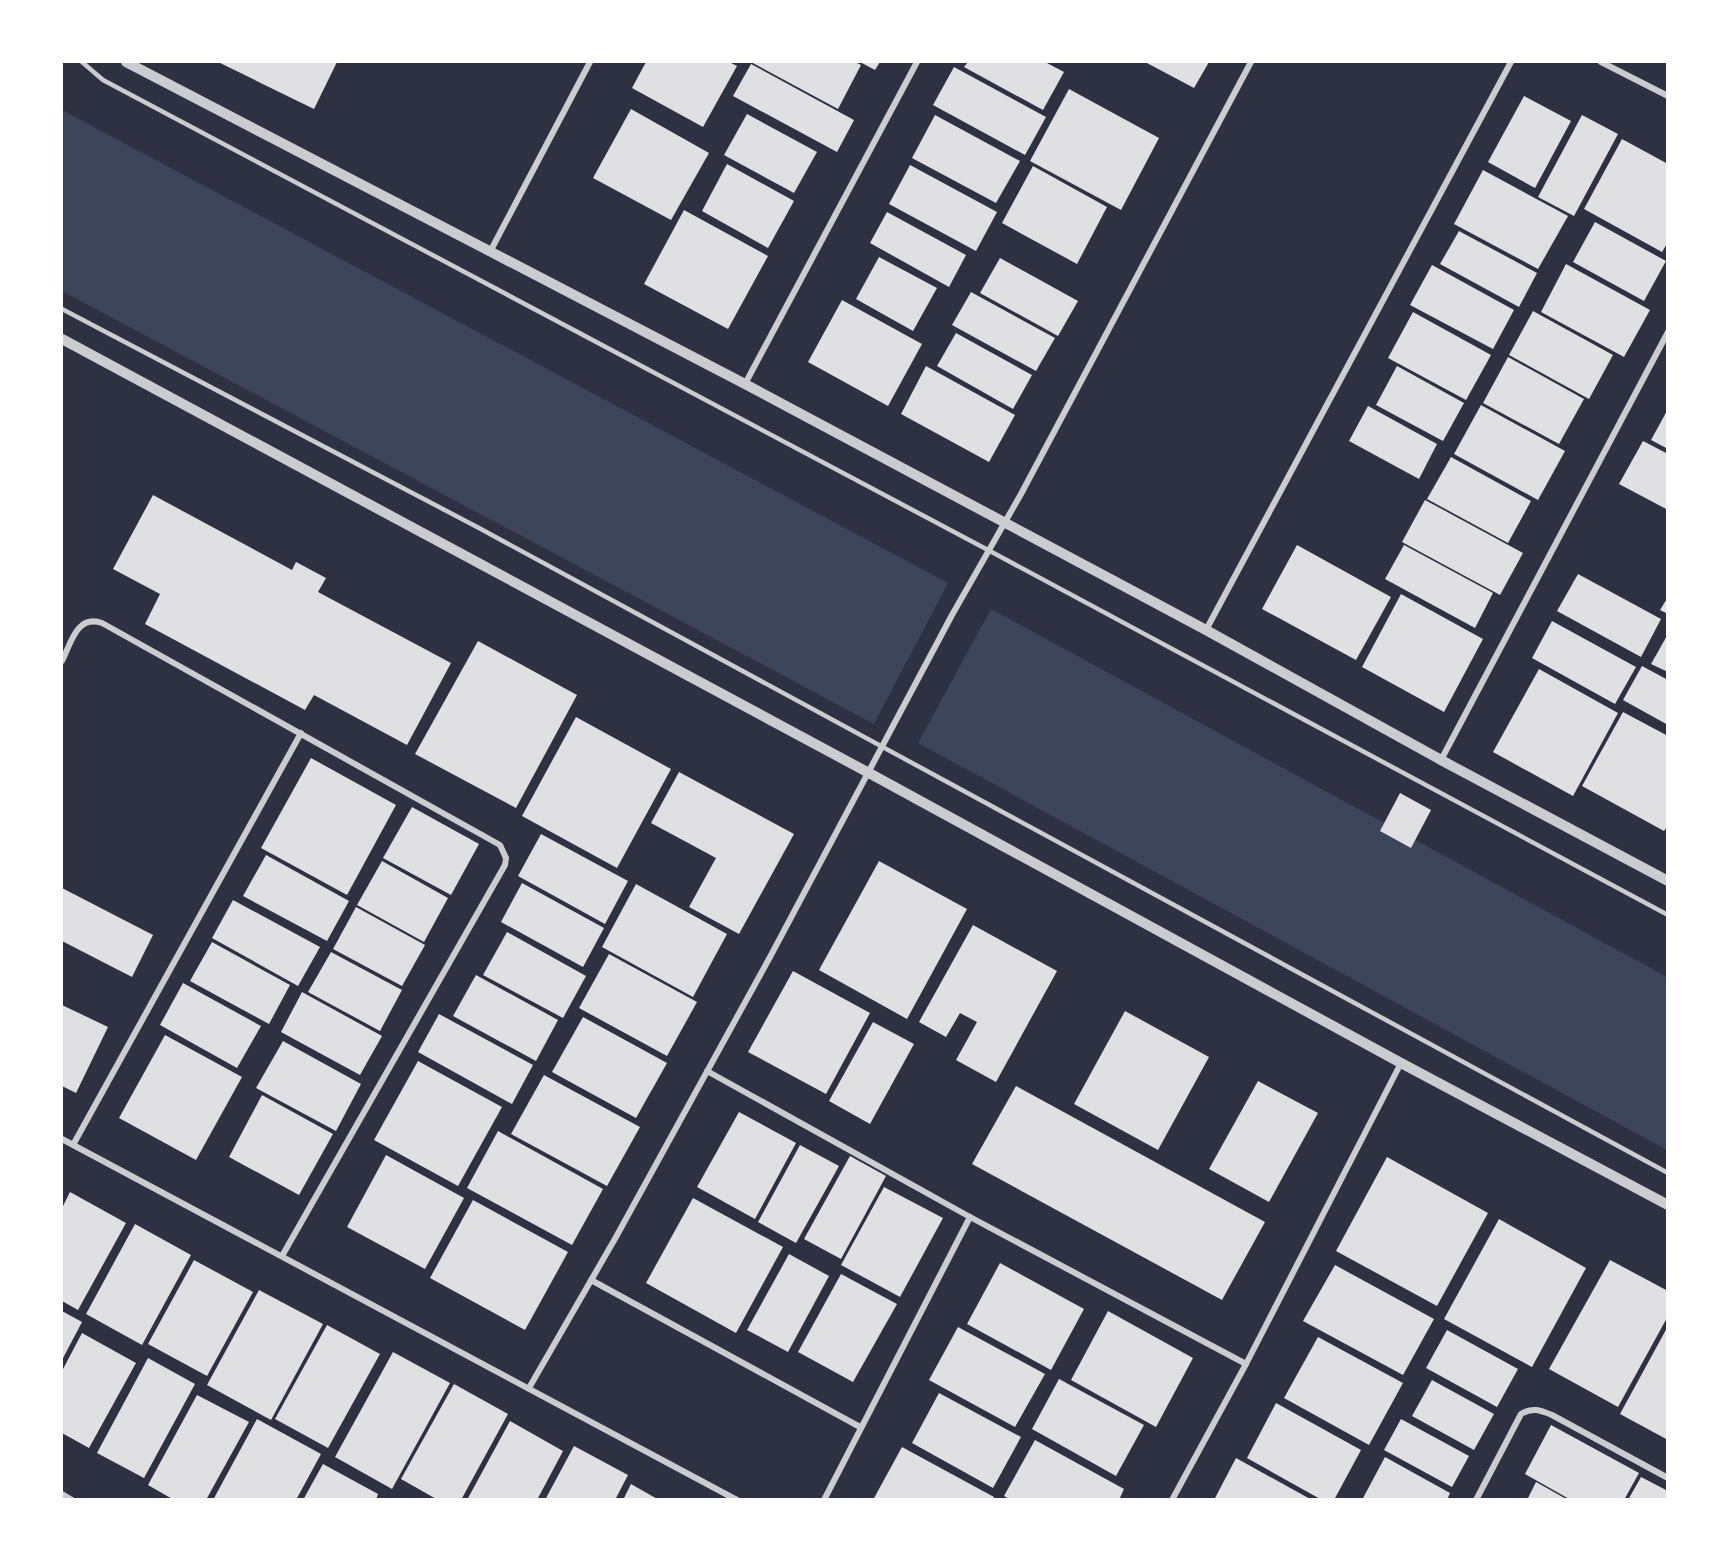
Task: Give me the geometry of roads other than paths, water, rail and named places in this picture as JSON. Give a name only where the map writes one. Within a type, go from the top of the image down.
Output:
[{"type":"street","points":[[126,62],[745,384],[1206,630],[1441,760],[1668,881]]},
{"type":"street","points":[[491,250],[590,62]]},
{"type":"street","points":[[745,384],[917,62]]},
{"type":"street","points":[[529,1388],[707,1071],[952,615],[1004,524],[1251,62]]},
{"type":"street","points":[[1206,630],[1511,62]]},
{"type":"street","points":[[1601,62],[1668,96]]},
{"type":"street","points":[[1441,760],[1582,490],[1668,332]]},
{"type":"street","points":[[62,339],[1668,1205]]},
{"type":"street","points":[[62,661],[76,630],[90,620],[96,621],[500,845],[506,858],[505,865],[282,1256]]},
{"type":"street","points":[[73,1145],[301,733]]},
{"type":"street","points":[[1172,1500],[1246,1364],[1401,1063]]},
{"type":"street","points":[[707,1071],[970,1217],[1246,1364]]},
{"type":"street","points":[[62,1139],[737,1500]]},
{"type":"street","points":[[824,1500],[970,1217]]},
{"type":"street","points":[[591,1280],[860,1427]]},
{"type":"street","points":[[1476,1500],[1521,1414],[1531,1409],[1539,1410],[1668,1478]]},
{"type":"street","points":[[62,1494],[72,1500]]},
{"type":"lane","points":[[82,62],[103,80],[988,550],[1668,915]]},
{"type":"lane","points":[[62,309],[479,528],[1668,1173]]}]
